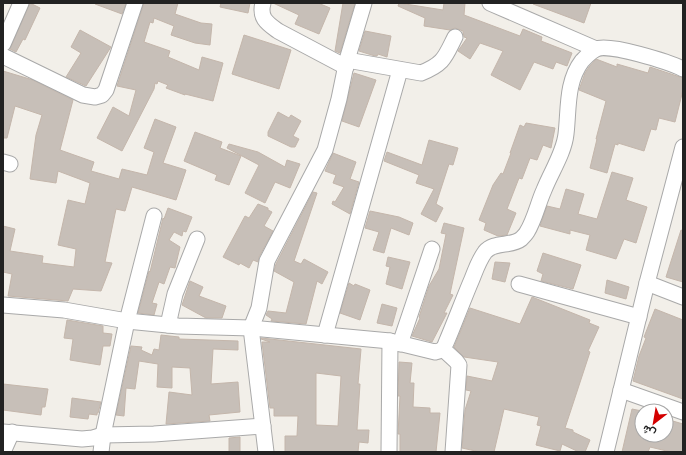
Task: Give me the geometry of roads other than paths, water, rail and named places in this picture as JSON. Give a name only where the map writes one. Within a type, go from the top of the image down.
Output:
[{"type":"street","points":[[3,44],[21,3]]},
{"type":"street","points":[[3,56],[83,95],[95,97],[102,95],[106,90],[135,3]]},
{"type":"street","points":[[263,3],[263,16],[269,24],[278,31],[347,64],[421,73],[432,69],[442,62],[455,37]]},
{"type":"street","points":[[266,452],[251,328],[259,308],[268,261],[325,150],[364,3]]},
{"type":"street","points":[[490,3],[596,49]]},
{"type":"street","points":[[3,304],[64,310],[127,321],[168,325],[251,328],[324,335],[395,343],[435,352],[443,349],[446,344],[462,301],[481,257],[487,249],[492,246],[515,242],[522,239],[527,232],[544,189],[561,153],[566,135],[570,88],[576,70],[587,55],[596,49],[605,47],[671,63],[683,69]]},
{"type":"street","points":[[324,335],[400,70]]},
{"type":"street","points":[[606,452],[647,283],[683,147]]},
{"type":"street","points":[[101,452],[103,434],[127,321],[154,216]]},
{"type":"street","points":[[168,325],[175,294],[197,239]]},
{"type":"street","points":[[389,452],[395,343],[432,249]]},
{"type":"street","points":[[647,283],[683,297]]},
{"type":"street","points":[[519,284],[639,317]]},
{"type":"street","points":[[443,349],[459,365],[453,452]]},
{"type":"street","points":[[621,390],[683,412]]},
{"type":"street","points":[[3,452],[8,432],[82,439],[93,438],[103,434],[154,434],[263,426]]}]
